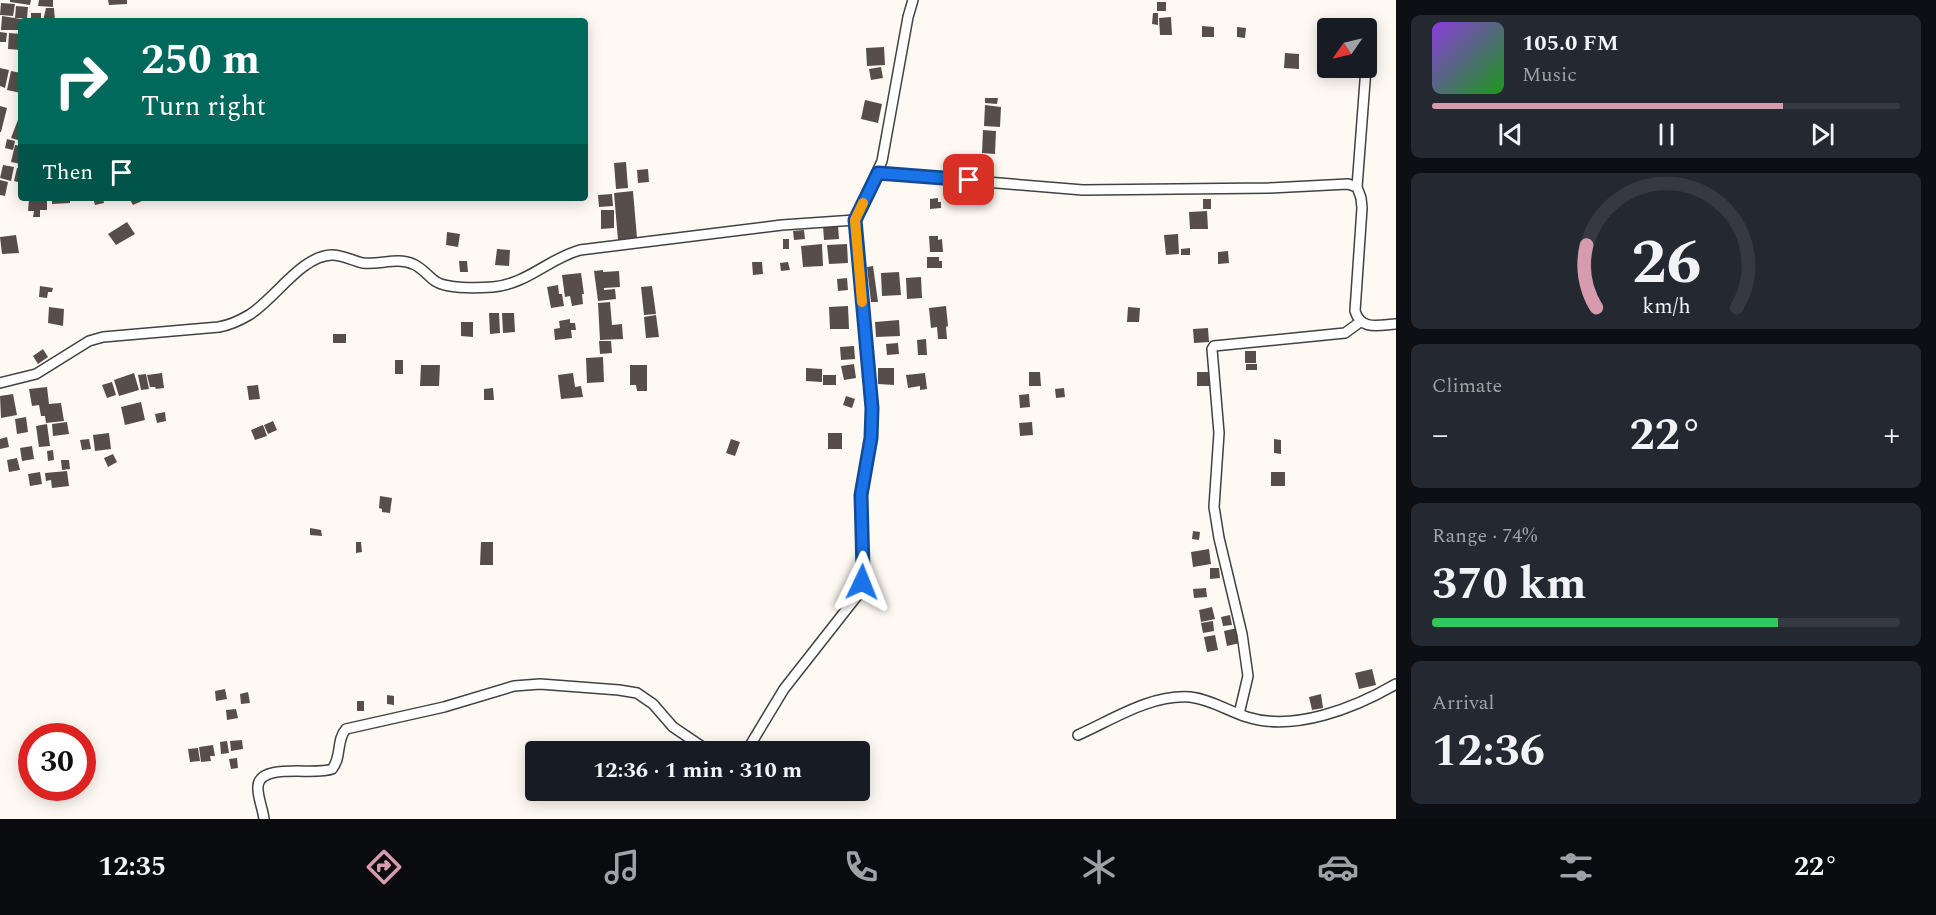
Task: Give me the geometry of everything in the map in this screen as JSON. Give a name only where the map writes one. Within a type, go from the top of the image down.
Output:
[{"type":"street","points":[[753,741],[784,689],[857,596],[862,582],[861,495],[871,438],[872,408],[855,220],[882,161],[913,0]]},
{"type":"street","points":[[1365,78],[1357,187],[1362,198],[1362,208],[1355,311],[1360,322],[1367,326],[1396,324]]},
{"type":"street","points":[[878,173],[1083,190],[1269,188],[1348,184],[1357,187]]},
{"type":"street","points":[[0,383],[36,374],[89,341],[104,337],[232,324],[250,315],[303,267],[317,258],[332,255],[363,263],[404,261],[413,264],[437,282],[450,286],[493,287],[519,282],[553,261],[580,250],[782,225],[855,220]]},
{"type":"street","points":[[1239,714],[1248,676],[1242,634],[1214,507],[1219,433],[1212,349],[1214,346],[1346,333],[1360,322]]},
{"type":"street","points":[[264,819],[258,785],[260,780],[273,772],[309,772],[332,769],[337,763],[341,735],[346,729],[444,707],[514,686],[540,684],[637,693],[653,704],[673,728],[693,741]]},
{"type":"street","points":[[1078,735],[1142,706],[1178,698],[1191,697],[1208,701],[1261,721],[1304,719],[1354,705],[1396,684]]},
{"type":"building","points":[[10,0],[31,0],[30,5],[10,2]]},
{"type":"building","points":[[39,0],[53,0],[53,7],[38,6]]},
{"type":"building","points":[[108,0],[127,0],[127,4],[109,5]]},
{"type":"building","points":[[1157,2],[1166,2],[1166,11],[1157,11]]},
{"type":"building","points":[[1,3],[15,4],[13,16],[0,15]]},
{"type":"building","points":[[16,6],[28,7],[27,18],[15,18]]},
{"type":"building","points":[[46,8],[54,8],[55,18],[44,18]]},
{"type":"building","points":[[31,13],[41,13],[41,18],[31,18]]},
{"type":"building","points":[[1153,13],[1158,13],[1158,25],[1152,24]]},
{"type":"building","points":[[2,16],[18,19],[18,30],[1,30]]},
{"type":"building","points":[[1171,17],[1172,35],[1160,35],[1159,18]]},
{"type":"building","points":[[1202,26],[1214,27],[1214,37],[1202,37]]},
{"type":"building","points":[[1237,27],[1246,28],[1245,38],[1237,37]]},
{"type":"building","points":[[0,32],[7,33],[6,42],[0,42]]},
{"type":"building","points":[[9,33],[18,34],[18,50],[8,49]]},
{"type":"building","points":[[884,47],[885,65],[867,66],[866,48]]},
{"type":"building","points":[[1285,53],[1299,54],[1299,69],[1284,68]]},
{"type":"building","points":[[881,67],[883,78],[871,80],[869,69]]},
{"type":"building","points":[[0,68],[9,70],[5,88],[0,86]]},
{"type":"building","points":[[11,71],[18,72],[18,92],[7,90]]},
{"type":"building","points":[[985,98],[998,98],[997,104],[985,103]]},
{"type":"building","points":[[865,100],[882,104],[878,123],[861,119]]},
{"type":"building","points":[[985,105],[1001,107],[1000,127],[984,126]]},
{"type":"building","points":[[0,106],[7,108],[1,132],[0,132]]},
{"type":"building","points":[[18,120],[18,140],[11,138]]},
{"type":"building","points":[[983,130],[996,131],[995,154],[982,153]]},
{"type":"building","points":[[7,139],[15,141],[13,150],[5,148]]},
{"type":"building","points":[[15,145],[18,146],[18,163],[11,162]]},
{"type":"building","points":[[982,155],[988,156],[987,165],[981,164]]},
{"type":"building","points":[[626,162],[628,188],[616,189],[614,163]]},
{"type":"building","points":[[3,165],[14,167],[11,181],[0,178]]},
{"type":"building","points":[[17,168],[18,168],[18,182],[14,181]]},
{"type":"building","points":[[648,169],[649,182],[638,183],[637,170]]},
{"type":"building","points":[[0,180],[8,182],[5,196],[0,195]]},
{"type":"building","points":[[633,191],[637,238],[618,240],[614,193]]},
{"type":"building","points":[[612,194],[613,206],[599,207],[598,195]]},
{"type":"building","points":[[938,198],[941,208],[930,209],[930,199]]},
{"type":"building","points":[[1203,199],[1211,199],[1211,209],[1203,209]]},
{"type":"building","points":[[29,201],[47,201],[47,210],[40,210],[40,217],[33,217],[34,211],[28,211]]},
{"type":"building","points":[[52,201],[70,201],[70,203],[52,204]]},
{"type":"building","points":[[94,201],[104,201],[104,203],[95,205]]},
{"type":"building","points":[[131,201],[142,201],[133,205]]},
{"type":"building","points":[[601,210],[614,210],[614,228],[601,229]]},
{"type":"building","points":[[1207,211],[1208,229],[1190,229],[1189,212]]},
{"type":"building","points":[[127,222],[135,234],[116,245],[108,234]]},
{"type":"building","points":[[838,225],[839,239],[824,240],[823,226]]},
{"type":"building","points":[[804,230],[805,239],[794,240],[793,231]]},
{"type":"building","points":[[447,232],[460,234],[458,247],[446,245]]},
{"type":"building","points":[[1178,234],[1179,254],[1166,255],[1164,235]]},
{"type":"building","points":[[16,235],[19,253],[2,254],[0,237]]},
{"type":"building","points":[[929,236],[938,236],[938,240],[942,239],[943,252],[930,252]]},
{"type":"building","points":[[783,239],[789,239],[789,249],[783,249]]},
{"type":"building","points":[[822,244],[823,266],[803,267],[801,246]]},
{"type":"building","points":[[847,244],[848,263],[829,264],[827,245]]},
{"type":"building","points":[[1190,248],[1190,255],[1181,255],[1181,249]]},
{"type":"building","points":[[497,249],[510,250],[509,266],[495,265]]},
{"type":"building","points":[[1228,251],[1229,263],[1218,264],[1218,252]]},
{"type":"building","points":[[927,257],[939,257],[939,261],[942,261],[942,268],[927,268]]},
{"type":"building","points":[[459,261],[467,261],[468,272],[460,272]]},
{"type":"building","points":[[752,262],[762,262],[763,274],[753,275]]},
{"type":"building","points":[[788,262],[790,270],[781,271],[780,263]]},
{"type":"building","points":[[873,266],[878,302],[871,302],[867,267]]},
{"type":"building","points":[[603,270],[603,272],[619,271],[620,287],[604,288],[604,290],[615,289],[616,299],[598,301],[594,271]]},
{"type":"building","points":[[899,272],[901,295],[882,296],[881,273]]},
{"type":"building","points":[[581,273],[583,304],[572,306],[570,296],[565,297],[562,275]]},
{"type":"building","points":[[921,277],[922,298],[907,299],[906,278]]},
{"type":"building","points":[[847,278],[848,290],[838,291],[837,279]]},
{"type":"building","points":[[558,285],[564,306],[551,308],[547,287]]},
{"type":"building","points":[[40,286],[53,288],[52,292],[48,292],[47,298],[39,297]]},
{"type":"building","points":[[652,286],[656,314],[644,315],[641,287]]},
{"type":"building","points":[[610,302],[612,325],[622,324],[623,339],[600,340],[598,303]]},
{"type":"building","points":[[848,306],[849,329],[830,329],[829,307]]},
{"type":"building","points":[[946,306],[947,339],[938,339],[937,327],[931,328],[929,308]]},
{"type":"building","points":[[49,307],[64,309],[63,326],[48,323]]},
{"type":"building","points":[[1128,307],[1140,308],[1139,322],[1127,322]]},
{"type":"building","points":[[489,313],[499,313],[500,333],[490,334]]},
{"type":"building","points":[[502,313],[514,313],[515,332],[503,333]]},
{"type":"building","points":[[656,315],[659,337],[646,338],[644,317]]},
{"type":"building","points":[[570,319],[570,323],[575,323],[576,330],[571,330],[572,338],[555,340],[554,329],[560,328],[559,321]]},
{"type":"building","points":[[899,320],[900,336],[876,337],[875,322]]},
{"type":"building","points":[[461,322],[473,322],[473,337],[461,336]]},
{"type":"building","points":[[1208,328],[1209,342],[1194,343],[1193,329]]},
{"type":"building","points":[[333,334],[346,334],[346,343],[333,343]]},
{"type":"building","points":[[926,339],[927,355],[918,355],[917,340]]},
{"type":"building","points":[[599,341],[611,341],[612,353],[600,354]]},
{"type":"building","points":[[898,343],[899,354],[887,355],[886,344]]},
{"type":"building","points":[[854,346],[855,359],[841,360],[840,347]]},
{"type":"building","points":[[43,349],[48,357],[38,364],[33,356]]},
{"type":"building","points":[[1245,351],[1256,351],[1256,363],[1245,363]]},
{"type":"building","points":[[603,357],[604,382],[587,383],[586,358]]},
{"type":"building","points":[[395,360],[403,360],[403,374],[395,374]]},
{"type":"building","points":[[854,364],[856,378],[844,380],[841,366]]},
{"type":"building","points":[[1246,364],[1257,364],[1257,370],[1246,370]]},
{"type":"building","points":[[421,365],[440,365],[439,386],[420,386]]},
{"type":"building","points":[[630,365],[647,365],[647,391],[637,391],[636,385],[630,385]]},
{"type":"building","points":[[806,368],[822,369],[822,382],[806,381]]},
{"type":"building","points":[[878,368],[894,368],[894,385],[878,384]]},
{"type":"building","points":[[1029,372],[1040,372],[1041,386],[1029,386]]},
{"type":"building","points":[[1197,372],[1211,372],[1210,386],[1197,386]]},
{"type":"building","points":[[134,373],[139,390],[119,396],[114,380]]},
{"type":"building","points":[[162,373],[164,388],[150,387],[147,375]]},
{"type":"building","points":[[573,373],[575,387],[581,386],[583,397],[561,399],[558,375]]},
{"type":"building","points":[[925,373],[927,389],[920,390],[920,386],[908,388],[906,375]]},
{"type":"building","points":[[146,374],[149,389],[141,390],[138,375]]},
{"type":"building","points":[[823,375],[836,375],[836,385],[823,385]]},
{"type":"building","points":[[112,382],[116,395],[107,398],[102,385]]},
{"type":"building","points":[[258,385],[260,399],[249,400],[247,386]]},
{"type":"building","points":[[47,387],[49,404],[61,403],[64,421],[46,423],[45,416],[41,416],[39,405],[32,406],[29,389]]},
{"type":"building","points":[[493,388],[494,400],[484,400],[484,389]]},
{"type":"building","points":[[1064,388],[1065,397],[1056,398],[1055,389]]},
{"type":"building","points":[[13,394],[17,415],[1,418],[0,396]]},
{"type":"building","points":[[1029,394],[1030,407],[1020,408],[1019,395]]},
{"type":"building","points":[[846,396],[855,399],[852,408],[843,405]]},
{"type":"building","points":[[141,402],[145,420],[125,425],[121,407]]},
{"type":"building","points":[[165,412],[166,421],[157,423],[155,414]]},
{"type":"building","points":[[26,417],[28,432],[17,434],[15,419]]},
{"type":"building","points":[[273,421],[277,430],[268,434],[264,425]]},
{"type":"building","points":[[67,422],[69,434],[53,436],[52,424]]},
{"type":"building","points":[[1032,422],[1033,435],[1020,436],[1019,423]]},
{"type":"building","points":[[47,424],[50,446],[39,447],[36,426]]},
{"type":"building","points":[[263,425],[267,436],[255,440],[251,430]]},
{"type":"building","points":[[109,433],[111,449],[95,451],[93,435]]},
{"type":"building","points":[[828,433],[842,433],[842,449],[828,449]]},
{"type":"building","points":[[7,437],[9,447],[0,449],[0,439]]},
{"type":"building","points":[[89,439],[91,449],[82,450],[80,440]]},
{"type":"building","points":[[731,439],[740,442],[735,456],[726,453]]},
{"type":"building","points":[[1274,439],[1281,440],[1281,454],[1274,453]]},
{"type":"building","points":[[32,446],[34,459],[22,461],[20,448]]},
{"type":"building","points":[[53,450],[54,460],[48,461],[47,451]]},
{"type":"building","points":[[113,454],[117,462],[108,467],[104,458]]},
{"type":"building","points":[[17,458],[20,470],[9,472],[7,460]]},
{"type":"building","points":[[61,460],[69,460],[70,469],[62,470]]},
{"type":"building","points":[[67,471],[69,486],[52,488],[51,480],[46,481],[45,473]]},
{"type":"building","points":[[40,472],[42,484],[30,486],[28,474]]},
{"type":"building","points":[[1271,472],[1285,472],[1285,486],[1271,486]]},
{"type":"building","points":[[380,496],[392,498],[390,513],[382,512],[379,508]]},
{"type":"building","points":[[310,528],[321,530],[322,536],[310,535]]},
{"type":"building","points":[[1193,531],[1200,532],[1199,540],[1192,539]]},
{"type":"building","points":[[356,542],[361,542],[362,552],[356,553]]},
{"type":"building","points":[[481,542],[493,542],[493,565],[480,565]]},
{"type":"building","points":[[1209,549],[1211,564],[1193,567],[1191,552]]},
{"type":"building","points":[[1210,568],[1219,568],[1220,578],[1210,579]]},
{"type":"building","points":[[1206,588],[1207,597],[1194,598],[1193,589]]},
{"type":"building","points":[[1212,607],[1215,619],[1201,622],[1199,610]]},
{"type":"building","points":[[1230,615],[1232,625],[1223,626],[1221,617]]},
{"type":"building","points":[[1213,621],[1214,631],[1203,633],[1201,623]]},
{"type":"building","points":[[1237,628],[1240,643],[1227,646],[1224,631]]},
{"type":"building","points":[[1215,635],[1218,650],[1207,652],[1204,637]]},
{"type":"building","points":[[1372,669],[1376,685],[1359,689],[1355,673]]},
{"type":"building","points":[[225,689],[227,699],[216,701],[215,691]]},
{"type":"building","points":[[248,692],[250,703],[241,704],[240,694]]},
{"type":"building","points":[[1321,694],[1323,708],[1312,710],[1309,697]]},
{"type":"building","points":[[387,695],[394,696],[394,705],[387,704]]},
{"type":"building","points":[[357,701],[364,701],[364,711],[357,711]]},
{"type":"building","points":[[236,709],[238,718],[227,720],[226,710]]},
{"type":"building","points":[[242,740],[243,749],[231,751],[230,741]]},
{"type":"building","points":[[227,741],[229,753],[221,754],[220,742]]},
{"type":"building","points":[[213,745],[215,756],[210,756],[211,761],[201,762],[199,747]]},
{"type":"building","points":[[198,748],[200,761],[190,762],[188,749]]},
{"type":"building","points":[[237,758],[238,768],[231,769],[229,759]]},
{"type":"slow traffic","points":[[862,302],[855,220],[863,203]]},
{"type":"route","points":[[862,582],[861,495],[871,438],[872,408],[855,220],[878,173],[969,180]]}]
